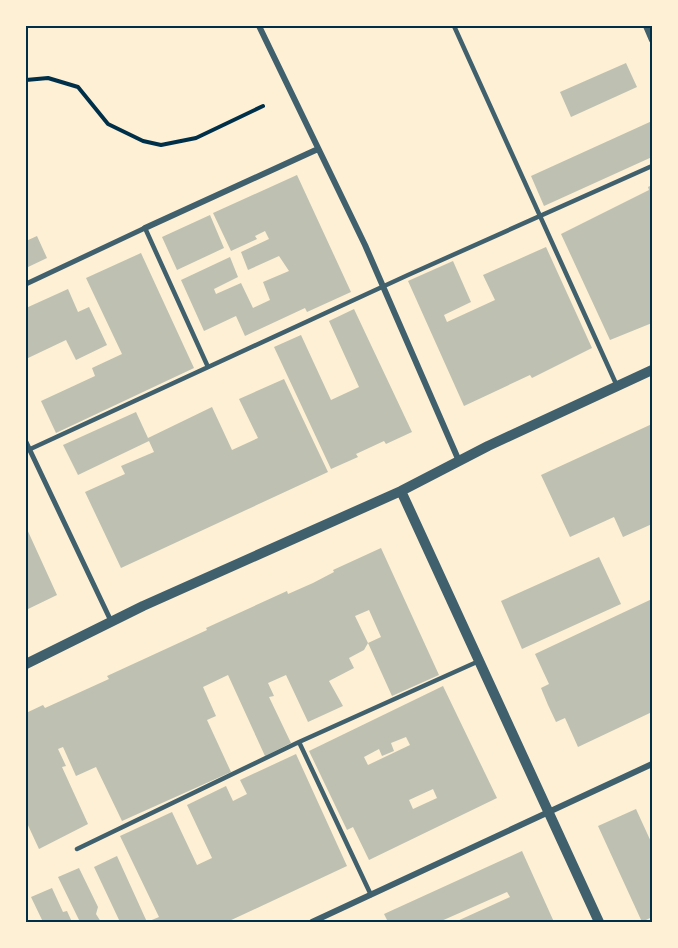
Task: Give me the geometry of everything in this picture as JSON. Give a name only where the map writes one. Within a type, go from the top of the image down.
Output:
[{"type":"street","points":[[259,26],[383,287],[459,461]]},
{"type":"street","points":[[646,26],[652,40]]},
{"type":"street","points":[[26,284],[318,149]]},
{"type":"street","points":[[26,664],[111,621],[401,490],[652,369]]},
{"type":"street","points":[[26,442],[27,450],[111,621]]},
{"type":"street","points":[[401,490],[599,922]]},
{"type":"street","points":[[312,922],[652,764]]},
{"type":"lane","points":[[454,26],[617,386]]},
{"type":"lane","points":[[27,450],[652,166]]},
{"type":"lane","points":[[145,228],[208,367]]},
{"type":"lane","points":[[77,849],[299,742],[479,661]]},
{"type":"lane","points":[[299,742],[371,895]]},
{"type":"path","points":[[26,80],[48,78],[78,87],[108,124],[143,141],[161,145],[196,138],[263,106]]},
{"type":"building","points":[[626,63],[637,87],[571,117],[560,92]]},
{"type":"building","points":[[652,121],[652,157],[544,206],[531,176]]},
{"type":"building","points":[[297,175],[351,292],[307,312],[305,308],[245,336],[236,316],[204,331],[181,280],[230,257],[238,277],[214,289],[216,294],[241,283],[253,308],[270,300],[263,282],[289,271],[279,256],[248,270],[241,252],[269,239],[265,231],[255,236],[257,239],[231,251],[213,213]]},
{"type":"building","points":[[652,185],[652,323],[610,340],[561,234],[649,190],[648,187]]},
{"type":"building","points":[[210,215],[224,248],[177,270],[162,237]]},
{"type":"building","points":[[37,236],[47,258],[26,268],[26,241]]},
{"type":"building","points":[[546,247],[592,348],[532,378],[530,375],[464,406],[408,281],[453,261],[471,302],[444,315],[447,322],[495,300],[483,275]]},
{"type":"building","points":[[141,253],[194,368],[56,433],[41,401],[95,376],[92,368],[122,354],[86,278]]},
{"type":"building","points":[[68,289],[78,312],[89,307],[107,345],[76,360],[66,340],[26,359],[26,308]]},
{"type":"building","points":[[354,309],[412,432],[386,444],[384,441],[356,454],[358,457],[331,469],[274,347],[301,335],[331,400],[359,387],[329,321]]},
{"type":"building","points":[[284,379],[328,472],[121,568],[85,492],[125,474],[121,466],[154,452],[149,441],[78,475],[63,445],[136,412],[148,438],[212,407],[232,450],[258,438],[239,399]]},
{"type":"building","points":[[652,424],[652,524],[623,537],[614,517],[570,537],[541,475]]},
{"type":"building","points":[[26,527],[57,595],[26,610]]},
{"type":"building","points":[[381,548],[439,675],[392,696],[368,643],[364,650],[349,658],[354,668],[329,681],[343,706],[308,722],[286,675],[268,683],[274,696],[269,697],[291,743],[265,756],[228,675],[203,687],[216,716],[207,720],[231,772],[122,821],[96,767],[76,776],[63,747],[58,749],[66,766],[62,767],[88,824],[39,849],[26,821],[26,713],[43,705],[45,708],[109,679],[107,676],[207,630],[206,628],[287,591],[288,594],[313,583],[334,572],[333,570]],"holes":[[[369,610],[381,637],[368,643],[355,616]]]},
{"type":"building","points":[[599,557],[621,604],[522,649],[501,601]]},
{"type":"building","points":[[652,599],[652,712],[578,747],[565,718],[556,722],[548,705],[541,688],[549,684],[535,654]]},
{"type":"building","points":[[443,686],[497,798],[369,860],[353,827],[347,830],[309,751]],"holes":[[[406,737],[410,745],[368,765],[364,757],[379,749],[382,756],[394,751],[391,743]],[[433,789],[437,798],[413,809],[409,800]]]},
{"type":"building","points":[[296,754],[347,866],[227,922],[147,922],[159,917],[120,836],[172,812],[197,865],[212,858],[187,805],[226,786],[233,801],[247,794],[240,780]]},
{"type":"building","points":[[636,809],[652,844],[652,917],[642,922],[598,826]]},
{"type":"building","points":[[522,851],[554,922],[455,922],[510,897],[507,892],[439,922],[388,922],[384,914]]},
{"type":"building","points":[[117,856],[147,922],[120,922],[94,867]]},
{"type":"building","points":[[79,868],[98,907],[96,914],[101,922],[80,922],[58,877]]},
{"type":"building","points":[[52,888],[63,912],[67,911],[72,922],[43,922],[31,897]]}]
